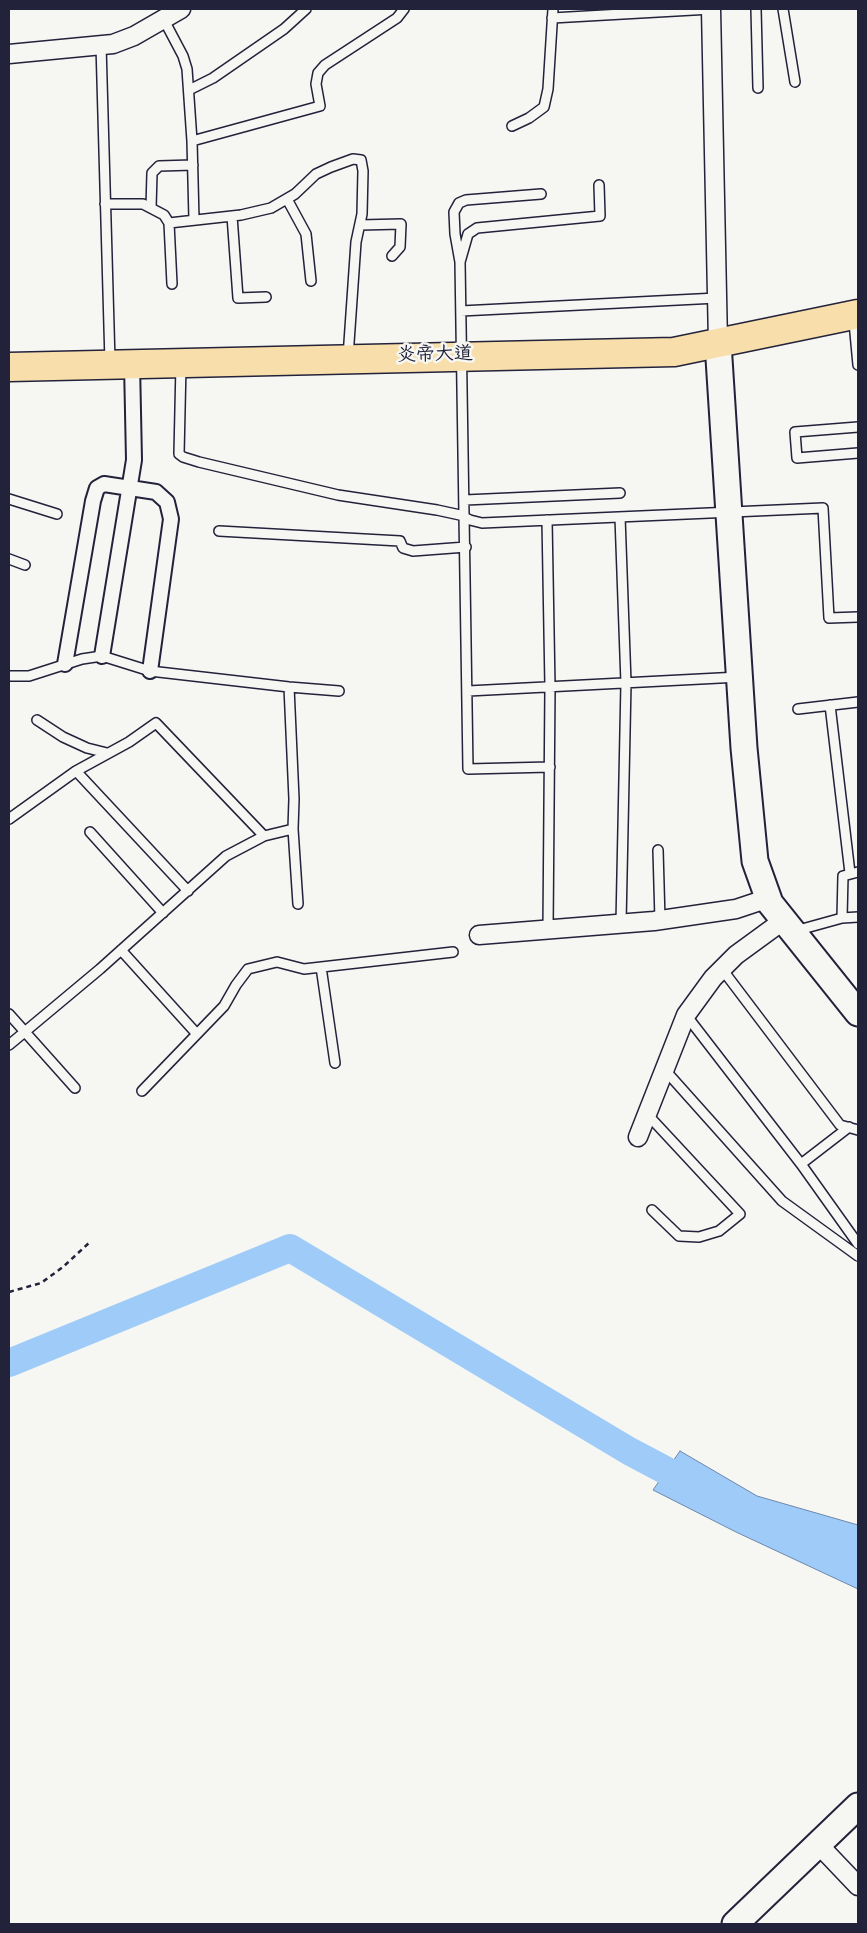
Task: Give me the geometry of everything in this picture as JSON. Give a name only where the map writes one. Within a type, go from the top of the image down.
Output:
[{"type":"main road","name":"炎帝大道","points":[[9,367],[674,352],[856,318]]},
{"type":"main road","points":[[718,343],[744,748],[755,861],[768,898],[788,926],[858,1013]]},
{"type":"main road","points":[[735,1924],[858,1806]]},
{"type":"street","points":[[9,54],[113,44],[134,36],[181,9]]},
{"type":"street","points":[[718,343],[710,9],[722,9]]},
{"type":"street","points":[[102,656],[134,460],[121,365]]},
{"type":"street","points":[[65,664],[96,488],[104,484],[156,492],[167,502],[171,519],[150,671]]},
{"type":"street","points":[[479,935],[660,920],[736,908],[768,898]]},
{"type":"street","points":[[638,1137],[686,1015],[713,978],[736,955],[788,926]]},
{"type":"street","points":[[818,1844],[858,1886]]},
{"type":"lane","points":[[188,90],[212,78],[260,46],[284,29],[306,9]]},
{"type":"lane","points":[[192,141],[320,106],[316,84],[318,73],[325,64],[397,18],[404,9]]},
{"type":"lane","points":[[512,126],[529,118],[544,107],[548,89],[552,13],[710,9]]},
{"type":"lane","points":[[756,9],[758,88]]},
{"type":"lane","points":[[783,9],[795,82]]},
{"type":"lane","points":[[164,20],[183,56],[187,68],[192,141],[194,220]]},
{"type":"lane","points":[[101,45],[106,204],[121,365]]},
{"type":"lane","points":[[169,223],[232,216],[271,208],[296,194],[316,174],[353,159],[361,160],[363,171],[360,225],[356,242],[348,359]]},
{"type":"lane","points":[[152,208],[152,172],[159,166],[193,165]]},
{"type":"lane","points":[[460,262],[468,234],[477,228],[600,216],[599,185]]},
{"type":"lane","points":[[541,194],[466,200],[459,203],[454,212],[455,234],[460,262],[466,518],[468,769],[550,767]]},
{"type":"lane","points":[[287,199],[306,234],[312,281]]},
{"type":"lane","points":[[106,204],[143,204],[164,215],[169,223],[172,284]]},
{"type":"lane","points":[[232,216],[238,298],[266,297]]},
{"type":"lane","points":[[360,225],[401,224],[400,247],[392,256]]},
{"type":"lane","points":[[461,311],[717,298]]},
{"type":"lane","points":[[856,318],[858,365]]},
{"type":"lane","points":[[182,363],[179,454],[183,457],[338,495],[437,510],[482,523],[823,508],[829,618],[858,617]]},
{"type":"lane","points":[[858,427],[795,432],[796,458],[858,453]]},
{"type":"lane","points":[[465,500],[620,494]]},
{"type":"lane","points":[[9,499],[57,514]]},
{"type":"lane","points":[[620,517],[626,683],[621,923]]},
{"type":"lane","points":[[547,520],[550,687],[548,929]]},
{"type":"lane","points":[[219,531],[400,541],[402,548],[413,551],[466,547]]},
{"type":"lane","points":[[9,559],[25,565]]},
{"type":"lane","points":[[9,676],[29,676],[82,659],[102,656],[150,671],[289,687],[339,690]]},
{"type":"lane","points":[[468,691],[739,677]]},
{"type":"lane","points":[[289,687],[294,799],[293,829],[298,904]]},
{"type":"lane","points":[[798,709],[858,702]]},
{"type":"lane","points":[[830,705],[854,872],[843,876],[842,918]]},
{"type":"lane","points":[[37,720],[63,737],[87,748],[107,753]]},
{"type":"lane","points":[[9,820],[76,771],[129,742],[156,723],[264,836]]},
{"type":"lane","points":[[76,771],[188,890]]},
{"type":"lane","points":[[9,1045],[121,950],[226,856],[264,836],[293,829]]},
{"type":"lane","points":[[90,832],[163,912]]},
{"type":"lane","points":[[658,850],[660,920]]},
{"type":"lane","points":[[788,926],[842,918],[858,918]]},
{"type":"lane","points":[[121,950],[196,1033]]},
{"type":"lane","points":[[142,1090],[224,1006],[248,969],[278,962],[304,969],[453,952]]},
{"type":"lane","points":[[320,967],[335,1063]]},
{"type":"lane","points":[[722,969],[840,1125],[854,1128]]},
{"type":"lane","points":[[9,1014],[75,1088]]},
{"type":"lane","points":[[686,1015],[801,1164],[858,1244]]},
{"type":"lane","points":[[664,1069],[782,1201],[858,1256]]},
{"type":"lane","points":[[647,1114],[740,1214],[719,1231],[699,1237],[689,1237],[679,1236],[652,1210]]},
{"type":"lane","points":[[801,1164],[854,1128]]},
{"type":"path","points":[[9,1292],[41,1283],[63,1267],[90,1242]]},
{"type":"water","points":[[680,1451],[757,1496],[858,1525],[858,1589],[736,1532],[653,1490]]},
{"type":"waterway","points":[[9,1363],[290,1248],[629,1451],[699,1488]]}]
